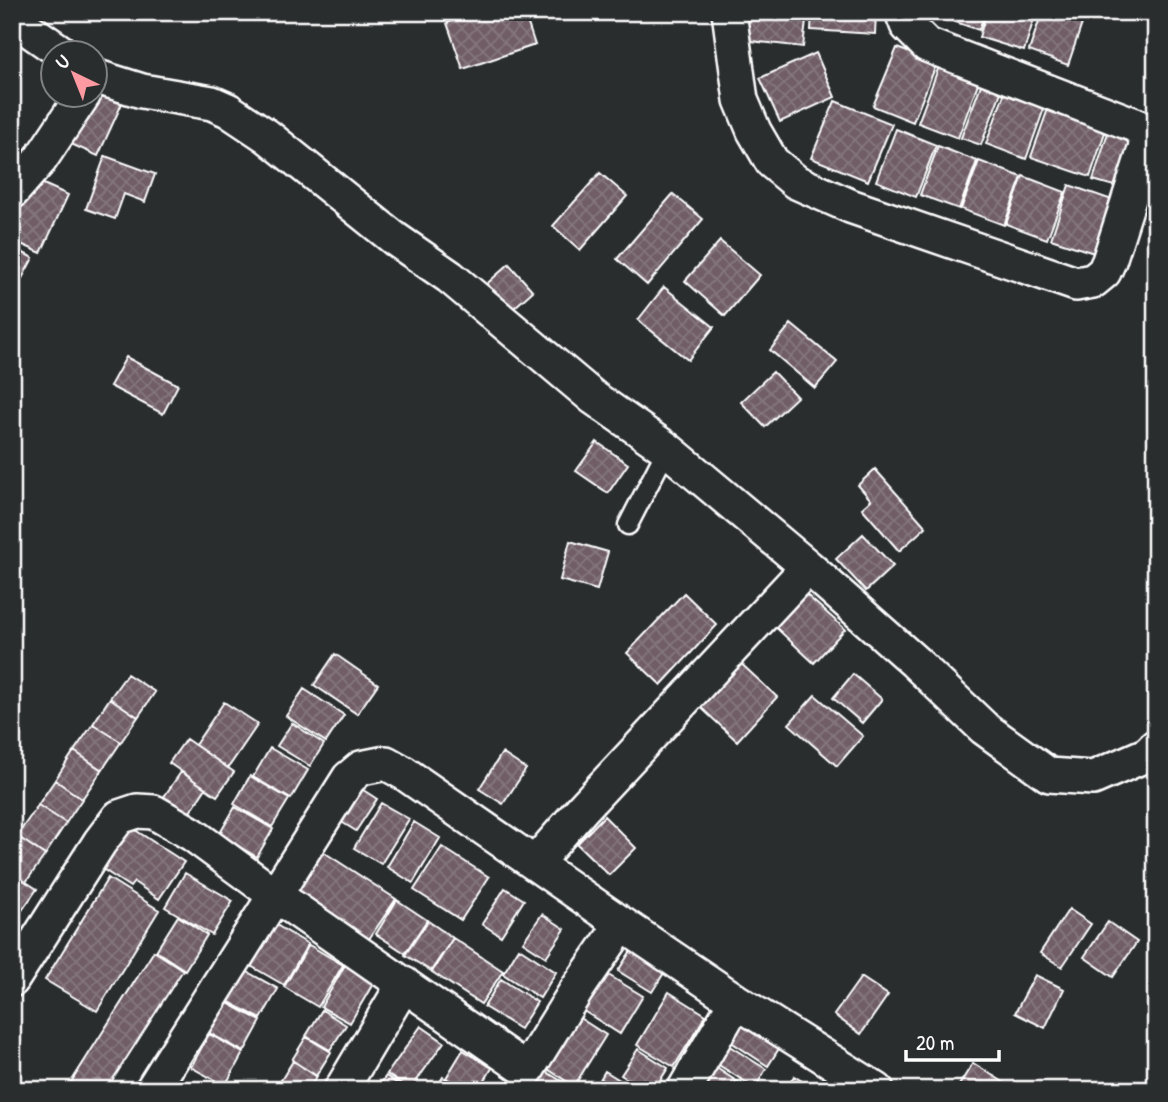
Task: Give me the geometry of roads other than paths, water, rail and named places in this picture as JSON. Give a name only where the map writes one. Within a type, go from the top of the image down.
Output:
[{"type":"street","points":[[729,12],[741,100],[754,131],[772,162],[796,182],[850,206],[1027,268],[1076,284],[1093,281],[1104,272],[1109,261],[1146,146],[1145,134],[1135,125],[927,45],[907,24],[902,12]]},
{"type":"street","points":[[12,18],[41,38]]},
{"type":"street","points":[[108,85],[212,103],[228,110],[267,136],[395,239],[450,277],[594,398],[667,449],[808,567],[915,662],[984,728],[1049,775],[1093,778],[1147,754],[1156,746]]},
{"type":"street","points":[[12,192],[40,160],[75,108]]},
{"type":"street","points":[[536,862],[808,567]]},
{"type":"street","points":[[152,1090],[349,778],[361,768],[386,763],[536,862],[736,1001],[870,1088]]},
{"type":"street","points":[[12,980],[100,842],[119,817],[137,811],[155,812],[192,834],[404,985],[521,1080],[622,923]]},
{"type":"street","points":[[341,1090],[404,985]]},
{"type":"street","points":[[684,1090],[736,1001]]},
{"type":"lane","points":[[628,525],[667,449]]}]
